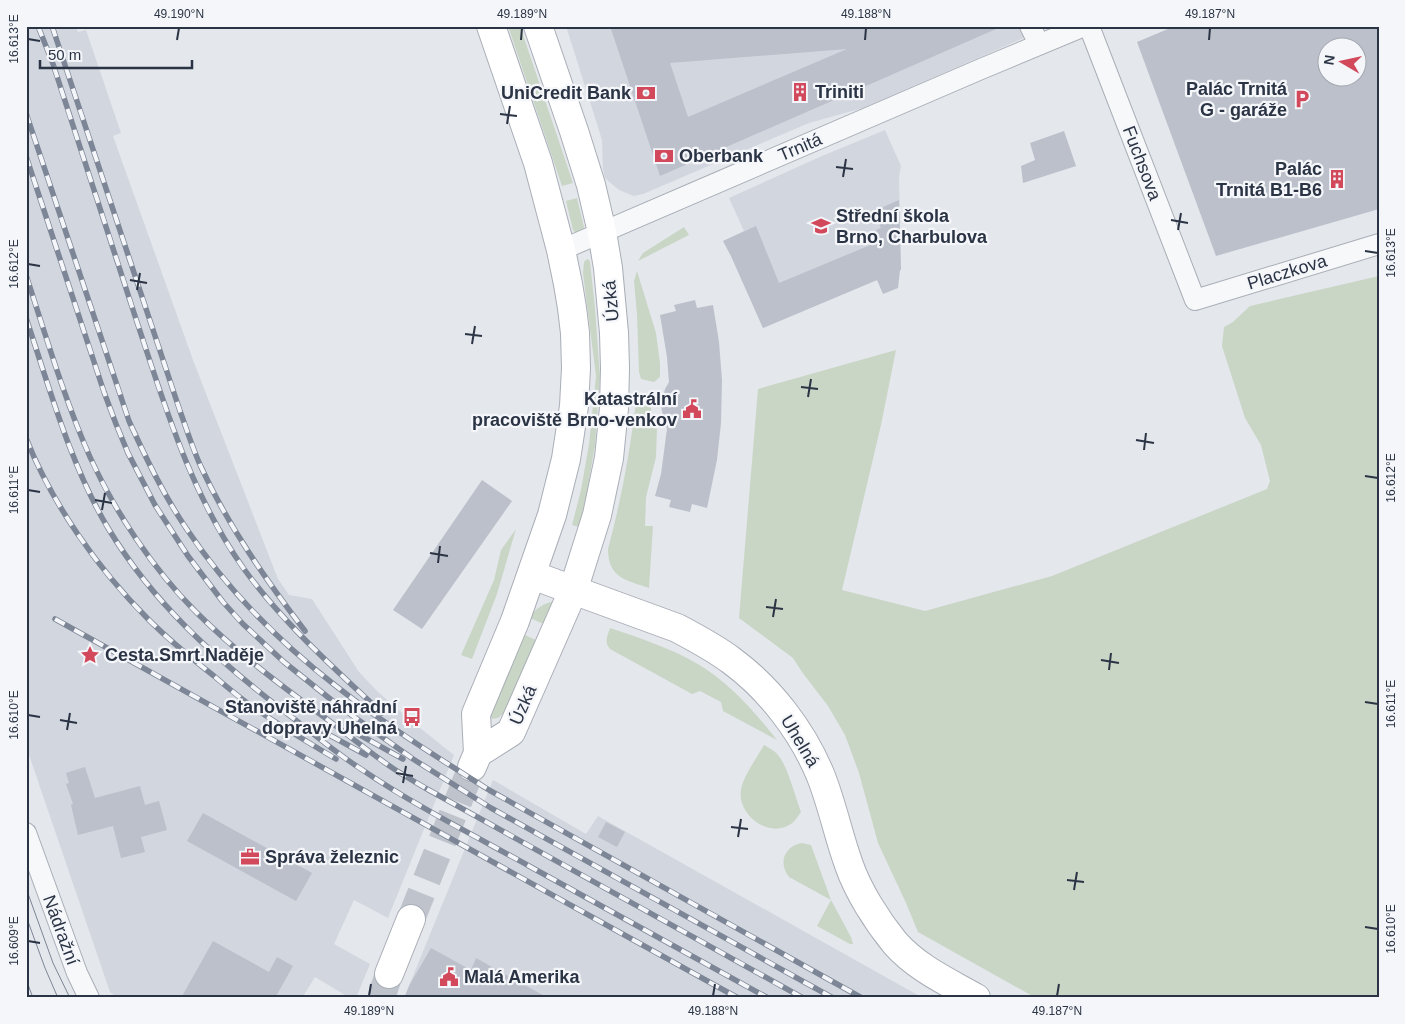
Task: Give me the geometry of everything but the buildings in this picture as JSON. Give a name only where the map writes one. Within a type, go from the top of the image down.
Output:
[{"type":"main road","name":"Úzká","points":[[491,26],[538,163],[561,250],[575,333],[576,368],[574,406],[566,459],[552,515],[515,621],[476,714],[475,760],[511,732],[573,591],[597,516],[609,458],[614,408],[616,368],[614,334],[608,268],[602,232],[591,185],[538,26]]},
{"type":"main road","name":"Uhelná","points":[[532,575],[677,628],[706,643],[750,675],[776,703],[799,733],[810,753],[820,775],[849,866],[861,892],[876,916],[895,942],[911,958],[930,972],[976,998]]},
{"type":"main road","points":[[389,974],[411,919]]},
{"type":"street","points":[[1030,26],[1039,44]]},
{"type":"street","name":"Trnitá","points":[[561,250],[1084,26]]},
{"type":"street","name":"Fuchsova","points":[[1089,26],[1195,300]]},
{"type":"street","name":"Placzkova","points":[[1195,300],[1379,244]]},
{"type":"street","name":"Nádražní","points":[[26,833],[77,974],[89,998]]},
{"type":"shaded area","points":[[26,26],[76,26],[78,32],[86,30],[121,133],[113,136],[193,360],[278,579],[289,595],[312,599],[359,672],[378,692],[454,755],[388,918],[354,900],[334,944],[370,964],[356,998],[350,998],[315,977],[302,998],[118,998],[110,992],[26,746]]},
{"type":"shaded area","points":[[566,26],[1051,26],[863,108],[809,123],[643,194],[634,196],[619,190],[605,178],[602,140]]},
{"type":"shaded area","name":"Střední škola Brno, Charbulova","points":[[885,130],[901,166],[899,177],[901,270],[763,328],[723,241],[744,231],[729,198]]},
{"type":"shaded area","points":[[493,780],[586,834],[598,816],[923,998],[404,998]]},
{"type":"green space","points":[[508,26],[520,26],[573,183],[562,186]]},
{"type":"green space","points":[[577,198],[584,227],[583,230],[576,233],[573,230],[566,201]]},
{"type":"green space","points":[[684,227],[689,235],[638,261],[643,253]]},
{"type":"green space","points":[[587,259],[590,262],[600,377],[595,445],[579,527],[572,525],[581,490],[589,444],[596,376],[583,273],[584,262]]},
{"type":"green space","points":[[637,271],[656,333],[660,377],[654,382],[641,379],[639,372],[634,281]]},
{"type":"green space","points":[[1379,276],[1379,998],[1036,998],[918,932],[878,843],[859,773],[845,735],[828,706],[793,658],[739,618],[758,389],[896,350],[881,425],[842,590],[925,611],[1052,576],[1267,489],[1270,481],[1261,445],[1245,418],[1222,346],[1224,327],[1233,322],[1250,306]]},
{"type":"green space","points":[[637,393],[650,397],[652,420],[657,428],[656,457],[646,497],[645,526],[653,526],[649,588],[626,580],[615,572],[611,566],[608,549],[626,471]]},
{"type":"green space","points":[[516,529],[497,594],[472,659],[461,655],[494,580],[501,550]]},
{"type":"green space","points":[[554,601],[548,626],[530,618],[540,607]]},
{"type":"green space","points":[[610,628],[665,648],[708,671],[740,698],[777,740],[723,711],[721,702],[700,691],[692,694],[610,649],[607,637]]},
{"type":"green space","points":[[523,634],[540,642],[506,711],[498,718],[492,719],[490,714]]},
{"type":"green space","points":[[764,745],[775,752],[782,760],[801,812],[791,824],[782,828],[773,829],[756,822],[749,816],[741,799],[744,779]]},
{"type":"green space","points":[[802,843],[811,845],[831,900],[789,877],[786,872],[784,861],[787,851]]},
{"type":"green space","points":[[831,900],[851,937],[853,944],[817,926]]},
{"type":"tunnel","points":[[411,919],[472,767]]},
{"type":"tunnel","points":[[381,998],[389,974]]},
{"type":"tram line","points":[[26,888],[53,963],[70,998]]},
{"type":"tram line","points":[[26,916],[58,998]]},
{"type":"tram line","points":[[26,979],[33,998]]},
{"type":"railway","points":[[38,26],[53,64],[168,414],[180,447],[208,510],[244,569],[275,608],[382,713]]},
{"type":"railway","points":[[52,26],[180,411],[199,462],[236,532],[262,573],[305,631]]},
{"type":"railway","points":[[26,113],[129,421],[162,489],[186,528],[236,593],[274,632],[315,669],[354,700],[411,740],[489,790],[862,998]]},
{"type":"railway","points":[[26,156],[104,392],[128,453],[155,505],[188,556],[223,602],[243,624],[284,662],[339,706],[413,759],[491,808],[833,998]]},
{"type":"railway","points":[[26,275],[64,390],[90,457],[123,519],[150,559],[196,612],[258,667],[376,757],[432,792]]},
{"type":"railway","points":[[26,318],[52,399],[72,452],[108,528],[144,580],[186,627],[208,648],[321,740],[381,782],[444,819],[768,998]]},
{"type":"railway","points":[[26,438],[49,487],[63,511],[94,557],[129,600],[180,649],[245,701],[286,729],[336,759]]},
{"type":"railway","points":[[55,619],[738,998]]},
{"type":"railway","points":[[311,725],[366,755]]},
{"type":"railway","points":[[351,730],[403,759]]},
{"type":"railway","points":[[427,789],[803,998]]},
{"type":"place","name":"Triniti","points":[[800,92]]},
{"type":"place","name":"UniCredit Bank","points":[[646,93]]},
{"type":"place","name":"Palác Trnitá G - garáže","points":[[1302,99]]},
{"type":"place","name":"Oberbank","points":[[664,156]]},
{"type":"place","name":"Palác Trnitá B1-B6","points":[[1337,179]]},
{"type":"place","name":"Střední škola Brno, Charbulova","points":[[821,226]]},
{"type":"place","name":"Katastrální pracoviště Brno-venkov","points":[[692,409]]},
{"type":"place","name":"Cesta.Smrt.Naděje","points":[[90,655]]},
{"type":"place","name":"Stanoviště náhradní dopravy Uhelná","points":[[412,717]]},
{"type":"place","name":"Správa železnic","points":[[250,857]]},
{"type":"place","name":"Malá Amerika","points":[[449,977]]}]
